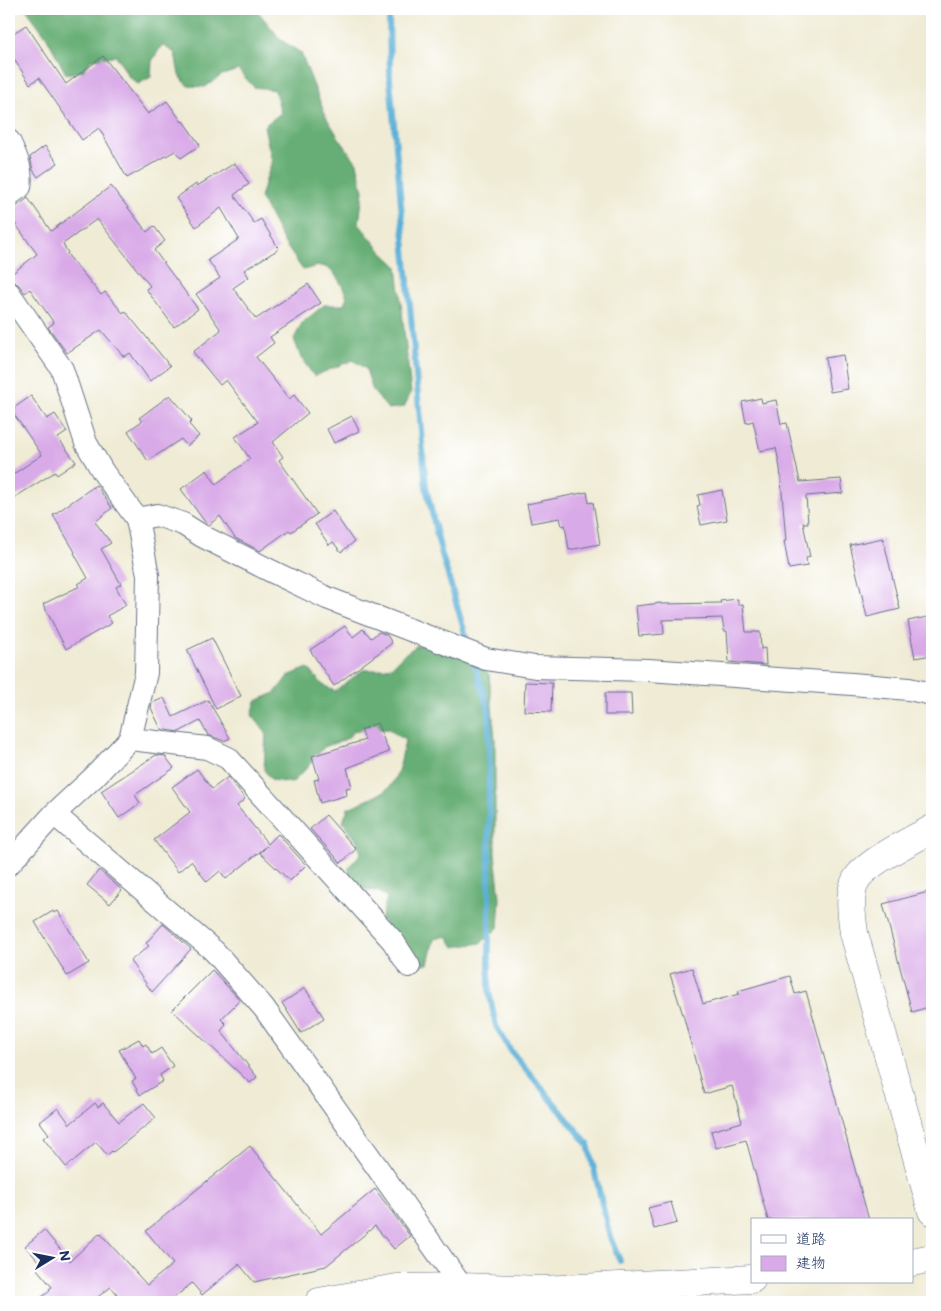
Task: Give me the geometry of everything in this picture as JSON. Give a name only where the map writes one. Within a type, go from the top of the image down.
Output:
[{"type":"street","points":[[9,141],[22,176],[20,187],[9,196]]},
{"type":"street","points":[[9,293],[62,369],[86,443],[103,472],[137,519],[148,575],[146,673],[130,740],[54,814],[9,864]]},
{"type":"street","points":[[137,519],[157,515],[183,524],[202,536],[272,572],[327,598],[486,659],[535,667],[648,670],[852,684],[909,689],[932,694]]},
{"type":"street","points":[[130,740],[208,748],[228,758],[393,940],[409,966]]},
{"type":"street","points":[[54,814],[214,951],[264,1008],[462,1287]]},
{"type":"street","points":[[932,829],[866,868],[856,881],[851,903],[854,933],[932,1211]]},
{"type":"street","points":[[914,1262],[932,1258]]},
{"type":"street","points":[[320,1302],[462,1287],[543,1290],[751,1279]]},
{"type":"green space","points":[[26,9],[256,9],[281,40],[301,53],[326,117],[357,163],[363,191],[359,224],[381,251],[397,266],[411,393],[404,407],[388,409],[373,391],[366,369],[353,360],[314,376],[301,358],[294,339],[302,323],[324,305],[344,305],[347,296],[337,277],[329,269],[316,266],[303,270],[285,244],[260,197],[272,162],[264,126],[281,113],[275,90],[254,87],[238,70],[222,75],[205,87],[188,86],[179,75],[175,53],[162,45],[152,61],[151,77],[138,84],[128,76],[115,56],[92,59],[83,71],[66,74],[46,36]]},
{"type":"green space","points":[[432,643],[481,666],[489,674],[495,739],[495,854],[500,898],[498,928],[481,943],[454,947],[447,936],[434,939],[428,964],[417,966],[381,919],[387,897],[377,891],[360,889],[349,881],[349,867],[361,853],[357,841],[343,822],[348,808],[377,795],[390,786],[402,758],[405,740],[388,729],[355,731],[346,739],[324,747],[292,783],[272,780],[264,770],[266,733],[252,715],[256,701],[275,693],[288,676],[308,668],[323,685],[335,691],[363,670],[391,667],[416,646]]},
{"type":"building","points":[[26,25],[66,84],[103,56],[148,114],[167,101],[200,145],[181,158],[175,151],[127,178],[99,128],[82,140],[39,78],[30,84],[9,51],[9,36]]},
{"type":"building","points":[[45,146],[58,163],[38,177],[33,170],[30,157]]},
{"type":"building","points":[[235,163],[249,184],[234,195],[254,223],[261,219],[279,249],[244,270],[249,277],[233,288],[256,319],[308,284],[321,303],[270,337],[274,343],[256,357],[289,399],[294,395],[308,413],[273,442],[283,457],[279,460],[317,514],[291,532],[289,530],[260,551],[235,538],[220,516],[209,525],[205,522],[181,489],[207,470],[216,484],[250,459],[235,437],[258,422],[226,380],[220,385],[193,352],[221,330],[196,294],[220,278],[208,260],[239,239],[221,208],[196,227],[176,198],[196,184],[197,186]]},
{"type":"building","points":[[111,186],[147,232],[154,226],[165,241],[154,250],[198,309],[174,327],[146,289],[150,286],[97,219],[63,244],[67,254],[101,295],[105,292],[123,313],[125,311],[170,366],[150,381],[130,353],[124,357],[101,330],[67,353],[48,327],[54,323],[30,289],[25,293],[19,285],[9,279],[9,276],[37,254],[9,215],[9,212],[28,198],[51,231]]},
{"type":"building","points":[[843,355],[848,389],[830,392],[825,358]]},
{"type":"building","points":[[170,395],[192,421],[189,424],[199,436],[187,446],[181,439],[148,461],[128,431],[142,421],[139,418]]},
{"type":"building","points":[[31,396],[47,419],[55,414],[67,432],[58,438],[76,462],[57,475],[55,472],[9,501],[9,477],[42,455],[11,410]]},
{"type":"building","points":[[761,398],[762,403],[776,400],[781,424],[787,423],[800,482],[841,479],[843,493],[806,496],[808,523],[803,523],[810,557],[806,558],[807,566],[789,569],[784,541],[786,541],[780,468],[776,448],[760,451],[753,421],[746,423],[742,402]]},
{"type":"building","points":[[352,416],[359,431],[334,443],[327,429]]},
{"type":"building","points":[[96,485],[112,508],[95,522],[111,543],[101,549],[121,584],[116,587],[126,605],[107,616],[112,623],[66,649],[43,604],[80,586],[78,584],[88,578],[53,515]]},
{"type":"building","points":[[722,490],[727,520],[701,525],[697,506],[700,505],[698,495]]},
{"type":"building","points":[[587,492],[589,503],[593,502],[600,544],[569,550],[565,525],[562,526],[560,518],[531,523],[527,504]]},
{"type":"building","points":[[333,511],[354,542],[341,552],[333,542],[329,545],[315,524]]},
{"type":"building","points":[[883,538],[900,609],[867,617],[850,545]]},
{"type":"building","points":[[738,599],[738,605],[743,604],[746,632],[760,632],[761,649],[765,648],[766,665],[729,662],[727,631],[724,631],[722,618],[663,620],[664,634],[639,636],[636,606],[661,603],[721,603],[720,601]]},
{"type":"building","points":[[932,616],[932,655],[915,658],[908,621]]},
{"type":"building","points":[[345,626],[353,637],[363,629],[371,638],[379,632],[387,635],[392,643],[334,686],[310,650]]},
{"type":"building","points":[[212,638],[241,696],[216,709],[187,650]]},
{"type":"building","points":[[525,682],[552,683],[551,712],[524,711]]},
{"type":"building","points":[[605,693],[631,693],[632,715],[605,715]]},
{"type":"building","points":[[164,698],[173,717],[208,700],[230,738],[224,741],[208,735],[200,721],[179,732],[161,729],[151,708],[152,703]]},
{"type":"building","points":[[377,723],[389,752],[347,768],[352,787],[346,788],[347,795],[320,803],[314,780],[319,779],[312,756],[365,740],[361,730]]},
{"type":"building","points":[[156,755],[165,756],[174,768],[135,795],[140,803],[119,818],[101,791]]},
{"type":"building","points":[[197,769],[212,789],[228,777],[245,799],[237,806],[268,844],[278,834],[306,865],[290,881],[260,853],[267,846],[226,879],[220,871],[207,882],[191,861],[178,872],[154,840],[190,812],[172,787]]},
{"type":"building","points":[[326,815],[356,849],[341,863],[310,829]]},
{"type":"building","points":[[99,870],[122,890],[110,904],[87,885]]},
{"type":"building","points":[[932,891],[932,1006],[912,1012],[883,904]]},
{"type":"building","points":[[53,911],[54,913],[58,911],[89,963],[67,976],[35,922]]},
{"type":"building","points":[[163,924],[191,949],[152,992],[130,961],[149,946],[146,943]]},
{"type":"building","points":[[692,968],[703,1004],[739,994],[738,991],[790,976],[795,994],[806,991],[868,1218],[767,1218],[746,1140],[716,1148],[711,1131],[742,1122],[732,1086],[704,1094],[670,974]]},
{"type":"building","points":[[212,970],[240,1000],[221,1019],[226,1024],[221,1031],[257,1077],[250,1083],[172,1010]]},
{"type":"building","points":[[305,988],[324,1018],[301,1033],[282,1003]]},
{"type":"building","points":[[139,1039],[143,1046],[146,1044],[152,1054],[161,1048],[173,1066],[160,1075],[163,1081],[140,1095],[132,1081],[136,1079],[119,1050]]},
{"type":"building","points":[[95,1103],[98,1107],[103,1103],[119,1122],[144,1103],[156,1118],[113,1152],[107,1155],[96,1142],[66,1167],[43,1138],[49,1134],[40,1122],[58,1108],[70,1124]]},
{"type":"building","points":[[250,1146],[321,1234],[375,1189],[410,1236],[394,1249],[375,1226],[326,1266],[254,1282],[239,1264],[202,1295],[192,1283],[169,1302],[124,1302],[111,1287],[91,1302],[35,1302],[50,1291],[49,1289],[52,1287],[36,1268],[41,1264],[25,1246],[44,1230],[70,1261],[100,1233],[147,1285],[173,1264],[146,1231]]},
{"type":"building","points":[[671,1202],[677,1223],[654,1229],[648,1208]]},
{"type":"waterway","points":[[389,9],[390,79],[426,487],[440,548],[469,647]]},
{"type":"waterway","points":[[473,659],[489,711],[489,991],[496,1026],[511,1051],[588,1144],[610,1237],[620,1261]]}]
